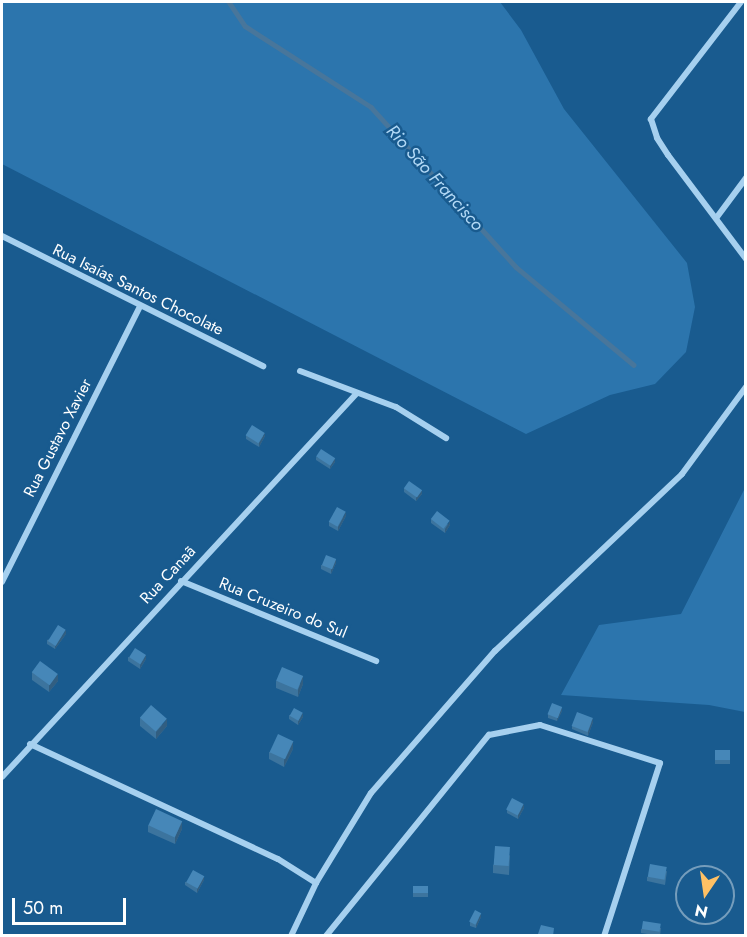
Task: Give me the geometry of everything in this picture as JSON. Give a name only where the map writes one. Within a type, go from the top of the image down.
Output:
[{"type":"street","points":[[741,2],[662,101],[651,119],[657,138],[746,259]]},
{"type":"street","points":[[717,217],[746,178]]},
{"type":"street","name":"Rua Isaías Santos Chocolate","points":[[2,236],[263,366]]},
{"type":"street","name":"Rua Gustavo Xavier","points":[[2,582],[140,306]]},
{"type":"street","points":[[300,371],[356,394],[396,407],[446,438]]},
{"type":"street","points":[[291,936],[316,883],[371,793],[430,722],[495,651],[682,474],[746,387]]},
{"type":"street","name":"Rua Canaã","points":[[2,777],[30,744],[356,394]]},
{"type":"street","name":"Rua Cruzeiro do Sul","points":[[181,581],[376,661]]},
{"type":"street","points":[[326,936],[489,735],[540,725],[660,763],[604,936]]},
{"type":"street","points":[[30,744],[278,859],[316,883]]},
{"type":"shaded area","points":[[2,2],[500,2],[521,30],[564,109],[687,263],[695,307],[686,352],[655,384],[610,395],[526,434],[2,164]]},
{"type":"shaded area","points":[[745,488],[745,712],[709,705],[561,695],[599,625],[681,614]]},
{"type":"building","points":[[252,425],[265,433],[258,443],[246,435]]},
{"type":"building","points":[[321,449],[335,458],[330,466],[316,457]]},
{"type":"building","points":[[409,481],[422,490],[417,498],[404,488]]},
{"type":"building","points":[[337,507],[346,512],[338,527],[329,522]]},
{"type":"building","points":[[437,511],[450,521],[443,529],[431,519]]},
{"type":"building","points":[[326,555],[336,559],[332,569],[322,565]]},
{"type":"building","points":[[58,625],[66,630],[56,646],[48,641]]},
{"type":"building","points":[[135,648],[146,655],[140,664],[129,657]]},
{"type":"building","points":[[40,661],[58,674],[50,685],[32,672]]},
{"type":"building","points":[[282,667],[303,676],[297,690],[276,681]]},
{"type":"building","points":[[552,703],[562,707],[558,718],[548,714]]},
{"type":"building","points":[[151,705],[167,719],[156,732],[140,718]]},
{"type":"building","points":[[294,708],[303,713],[298,721],[290,716]]},
{"type":"building","points":[[577,712],[593,718],[587,732],[572,726]]},
{"type":"building","points":[[278,734],[293,741],[285,759],[270,752]]},
{"type":"building","points":[[715,750],[730,750],[730,760],[715,760]]},
{"type":"building","points":[[512,798],[524,804],[518,815],[506,810]]},
{"type":"building","points":[[156,809],[182,821],[175,838],[148,825]]},
{"type":"building","points":[[495,846],[510,847],[509,866],[494,865]]},
{"type":"building","points":[[650,864],[667,867],[664,880],[648,877]]},
{"type":"building","points":[[193,870],[204,876],[198,889],[186,882]]},
{"type":"building","points":[[413,886],[428,886],[428,893],[413,893]]},
{"type":"building","points":[[475,910],[481,913],[475,925],[469,922]]},
{"type":"building","points":[[643,921],[661,924],[660,932],[642,929]]},
{"type":"building","points":[[541,925],[554,928],[553,936],[538,934]]},
{"type":"waterway","name":"Rio São Francisco","points":[[229,2],[245,26],[371,107],[516,267],[634,365]]}]
